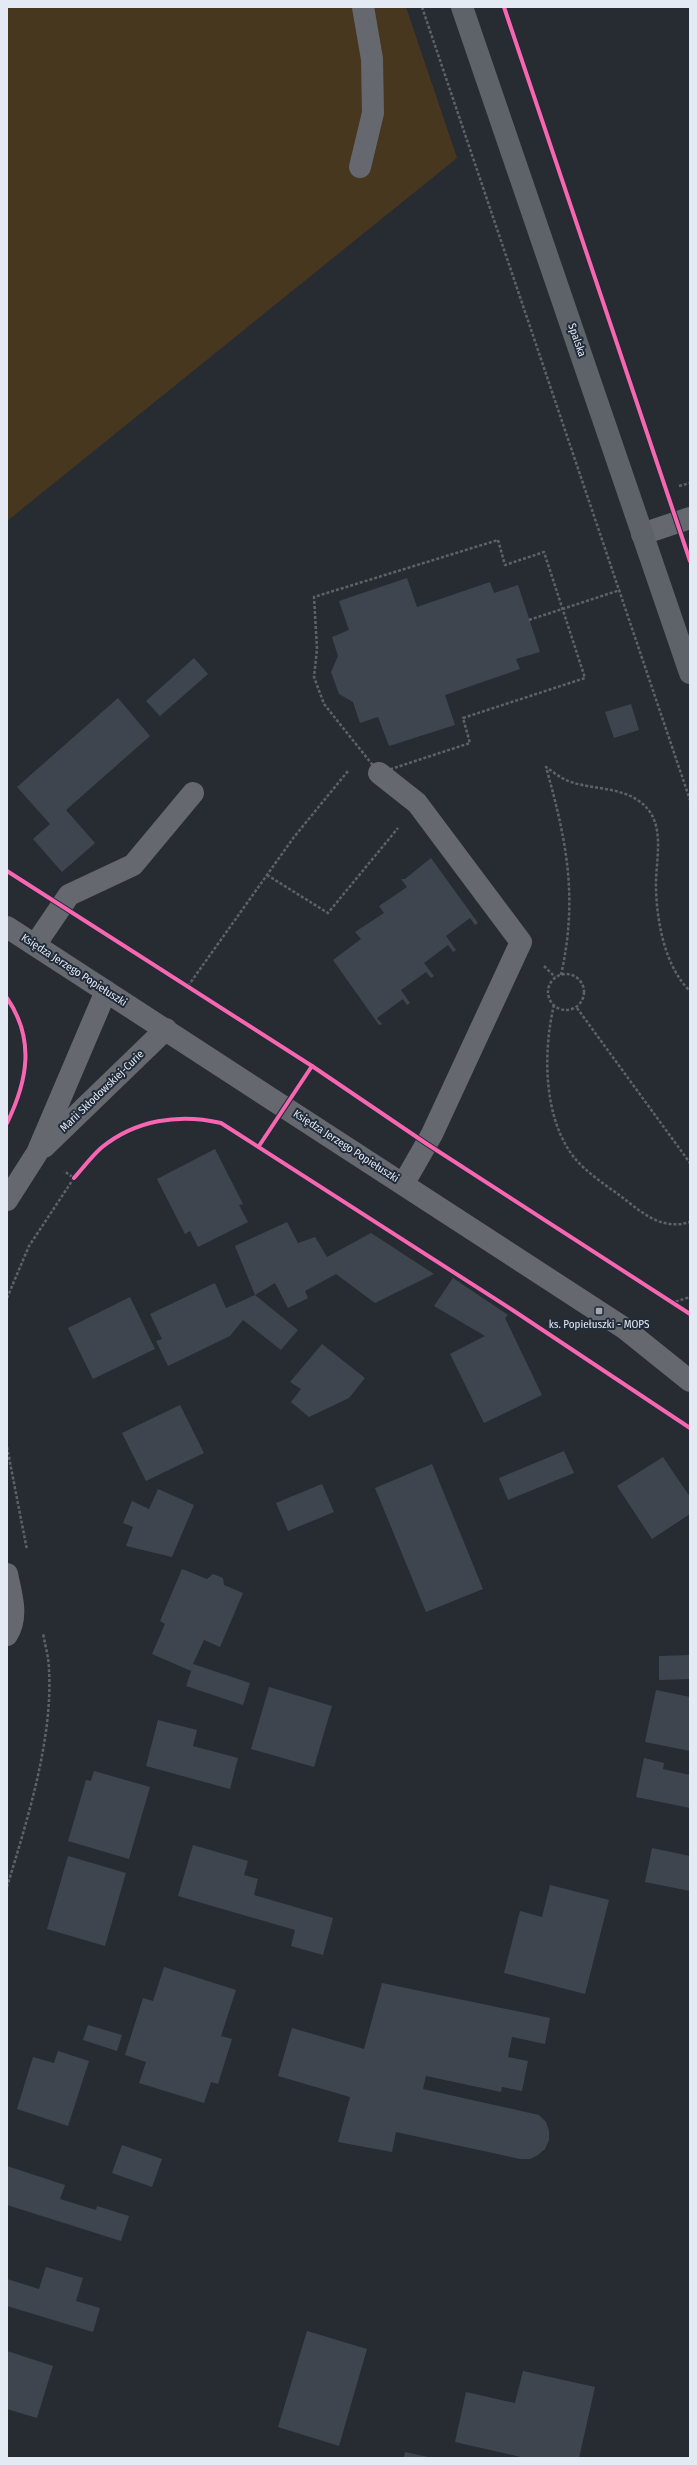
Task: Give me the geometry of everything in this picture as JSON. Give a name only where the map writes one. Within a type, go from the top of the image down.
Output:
[{"type":"street","points":[[360,167],[373,113],[372,59],[363,7]]},
{"type":"street","name":"Spalska","points":[[462,7],[690,673]]},
{"type":"street","points":[[642,534],[690,518]]},
{"type":"street","points":[[369,765],[417,803],[521,942],[432,1134],[404,1183]]},
{"type":"street","points":[[35,945],[69,895],[133,865],[193,793]]},
{"type":"street","name":"Księdza Jerzego Popiełuszki","points":[[7,926],[404,1183],[624,1328],[690,1381]]},
{"type":"street","name":"Marii Skłodowskiej-Curie","points":[[7,1200],[37,1153],[106,991]]},
{"type":"street","name":"Marii Skłodowskiej-Curie","points":[[37,1153],[166,1029]]},
{"type":"street","name":"Księdza Jerzego Popiełuszki","points":[[624,1328],[690,1362]]},
{"type":"street","points":[[7,1574],[14,1610],[12,1628],[7,1635]]},
{"type":"path","points":[[422,7],[690,800]]},
{"type":"path","points":[[498,540],[505,565],[544,552],[563,608],[585,678],[462,718],[470,743],[369,765],[324,704],[314,677],[317,649],[314,597],[498,540]]},
{"type":"path","points":[[529,620],[620,590]]},
{"type":"path","points":[[561,975],[566,950],[571,898],[567,854],[560,819],[546,767],[566,780],[618,792],[638,800],[651,812],[657,828],[656,889],[660,929],[670,962],[690,991]]},
{"type":"path","points":[[188,986],[298,831],[344,774],[349,770]]},
{"type":"path","points":[[267,875],[328,913],[417,803]]},
{"type":"path","points":[[561,975],[574,975],[582,982],[585,990],[583,1000],[577,1008],[568,1011],[558,1010],[547,994],[549,985],[555,977],[561,975]]},
{"type":"path","points":[[182,982],[195,991]]},
{"type":"path","points":[[554,1005],[549,1022],[548,1060],[551,1104],[562,1138],[582,1166],[646,1215],[661,1223],[681,1224],[690,1222]]},
{"type":"path","points":[[577,1008],[690,1162]]},
{"type":"path","points":[[7,1298],[29,1246],[78,1173]]},
{"type":"path","points":[[671,1302],[690,1297]]},
{"type":"path","points":[[665,1298],[678,1306]]},
{"type":"path","points":[[7,1447],[28,1555]]},
{"type":"path","points":[[7,1887],[21,1841],[47,1728],[49,1669],[42,1631]]},
{"type":"shaded area","points":[[7,7],[406,7],[457,158],[7,521]]},
{"type":"building","points":[[407,578],[417,607],[490,582],[494,593],[518,585],[540,652],[516,659],[520,669],[445,695],[455,725],[389,746],[378,717],[360,723],[353,702],[339,694],[331,672],[338,656],[332,637],[349,630],[339,601]]},
{"type":"building","points":[[194,658],[208,674],[160,716],[146,701]]},
{"type":"building","points":[[118,698],[150,736],[66,810],[95,843],[62,872],[33,839],[50,824],[17,787]]},
{"type":"building","points":[[631,704],[639,730],[614,738],[605,712]]},
{"type":"building","points":[[431,858],[478,923],[475,925],[470,918],[446,936],[456,950],[453,952],[448,945],[424,963],[434,976],[431,978],[426,972],[401,990],[410,1003],[407,1005],[403,999],[377,1018],[382,1024],[379,1025],[333,960],[361,939],[355,932],[384,913],[379,906],[407,887],[401,879],[405,879]]},
{"type":"building","points":[[215,1149],[243,1204],[239,1205],[248,1222],[198,1247],[190,1231],[185,1234],[157,1179]]},
{"type":"building","points":[[287,1222],[298,1243],[315,1237],[327,1257],[371,1233],[434,1274],[375,1303],[336,1274],[305,1291],[308,1298],[288,1308],[275,1283],[255,1295],[235,1246]]},
{"type":"building","points":[[453,1278],[508,1315],[505,1318],[542,1395],[484,1423],[450,1354],[485,1336],[434,1306]]},
{"type":"building","points":[[215,1283],[226,1308],[255,1295],[298,1330],[281,1350],[243,1320],[230,1336],[168,1366],[156,1341],[162,1339],[150,1314]]},
{"type":"building","points":[[130,1297],[155,1349],[93,1379],[68,1328]]},
{"type":"building","points":[[322,1344],[365,1378],[349,1398],[309,1417],[291,1402],[301,1389],[290,1382]]},
{"type":"building","points":[[180,1405],[204,1453],[146,1481],[122,1433]]},
{"type":"building","points":[[564,1451],[574,1473],[508,1500],[499,1478]]},
{"type":"building","points":[[663,1457],[690,1497],[690,1514],[652,1539],[617,1486]]},
{"type":"building","points":[[432,1464],[483,1589],[426,1612],[375,1488]]},
{"type":"building","points":[[322,1484],[334,1512],[288,1531],[276,1503]]},
{"type":"building","points":[[158,1489],[194,1505],[172,1557],[126,1546],[133,1527],[123,1523],[132,1501],[149,1509]]},
{"type":"building","points":[[182,1569],[207,1579],[213,1574],[223,1578],[224,1585],[243,1593],[220,1647],[204,1640],[193,1664],[250,1683],[243,1705],[186,1686],[193,1666],[191,1671],[152,1654],[165,1624],[160,1621]]},
{"type":"building","points":[[690,1655],[690,1679],[659,1680],[659,1656]]},
{"type":"building","points":[[269,1687],[332,1706],[314,1767],[251,1749]]},
{"type":"building","points":[[656,1690],[690,1697],[690,1751],[645,1742]]},
{"type":"building","points":[[158,1720],[197,1730],[193,1746],[238,1758],[230,1789],[146,1766]]},
{"type":"building","points":[[644,1758],[664,1763],[663,1769],[690,1775],[690,1808],[636,1797]]},
{"type":"building","points":[[94,1771],[150,1787],[129,1859],[68,1841],[86,1780],[91,1781]]},
{"type":"building","points":[[193,1845],[248,1861],[244,1875],[258,1879],[254,1895],[333,1918],[323,1955],[291,1946],[295,1930],[178,1896]]},
{"type":"building","points":[[652,1848],[690,1856],[690,1891],[645,1882]]},
{"type":"building","points":[[68,1856],[126,1873],[105,1946],[47,1929]]},
{"type":"building","points":[[550,1885],[609,1900],[585,1994],[504,1973],[520,1911],[542,1917]]},
{"type":"building","points":[[164,1967],[236,1990],[221,2036],[232,2039],[218,2084],[211,2082],[204,2103],[139,2083],[146,2062],[125,2055],[143,1998],[153,2001]]},
{"type":"building","points":[[382,1983],[550,2018],[545,2044],[512,2037],[508,2057],[528,2061],[522,2091],[502,2087],[501,2092],[426,2076],[423,2089],[539,2115],[546,2122],[549,2131],[549,2140],[545,2149],[530,2159],[520,2159],[396,2132],[392,2152],[338,2142],[350,2097],[278,2076],[292,2028],[364,2049]]},
{"type":"building","points":[[88,2025],[122,2035],[117,2051],[83,2040]]},
{"type":"building","points":[[58,2051],[89,2061],[68,2126],[17,2109],[33,2057],[54,2063]]},
{"type":"building","points":[[122,2145],[162,2159],[152,2187],[112,2173]]},
{"type":"building","points":[[7,2166],[65,2185],[60,2199],[96,2210],[97,2206],[129,2216],[121,2241],[7,2205]]},
{"type":"building","points":[[46,2267],[83,2278],[76,2301],[100,2308],[93,2332],[7,2306],[7,2279],[39,2289]]},
{"type":"building","points":[[307,2331],[367,2349],[339,2446],[278,2427]]},
{"type":"building","points":[[7,2351],[53,2366],[37,2418],[7,2409]]},
{"type":"building","points":[[523,2371],[595,2387],[579,2458],[525,2458],[455,2442],[466,2392],[515,2403]]},
{"type":"building","points":[[405,2452],[428,2457],[428,2458],[404,2458]]},
{"type":"cycle path","points":[[504,7],[690,561]]},
{"type":"cycle path","points":[[7,871],[312,1066],[427,1144],[690,1314]]},
{"type":"cycle path","points":[[7,998],[16,1013],[22,1029],[25,1044],[24,1075],[20,1091],[7,1123]]},
{"type":"cycle path","points":[[259,1146],[312,1066]]},
{"type":"cycle path","points":[[74,1178],[90,1159],[114,1138],[143,1125],[174,1119],[205,1120],[221,1123],[514,1311],[690,1428]]},
{"type":"place","name":"ks. Popiełuszki - MOPS","points":[[599,1311]]}]
